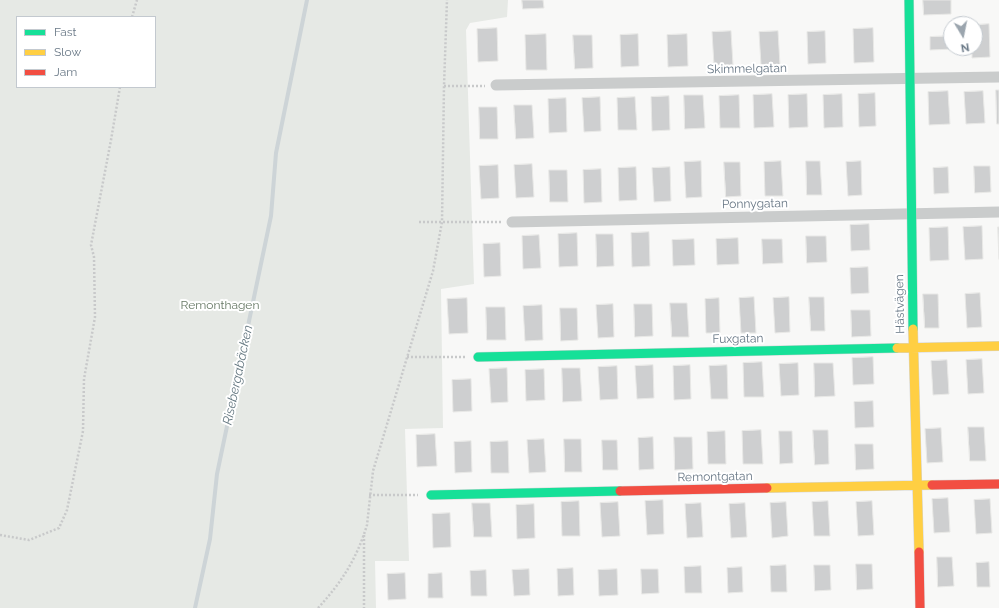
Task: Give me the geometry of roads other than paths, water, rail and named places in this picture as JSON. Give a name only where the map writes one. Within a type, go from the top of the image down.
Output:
[{"type":"street","name":"Hästvägen","points":[[908,0],[913,347],[920,608]]},
{"type":"street","name":"Skimmelgatan","points":[[496,85],[999,77]]},
{"type":"street","name":"Ponnygatan","points":[[512,222],[999,212]]},
{"type":"street","name":"Fuxgatan","points":[[478,357],[999,346]]},
{"type":"street","name":"Remontgatan","points":[[431,495],[999,484]]},
{"type":"waterway","name":"Risebergabäcken","points":[[195,608],[210,539],[217,474],[271,216],[276,153],[307,0]]},
{"type":"park label","name":"Remonthagen","points":[[220,305]]}]
